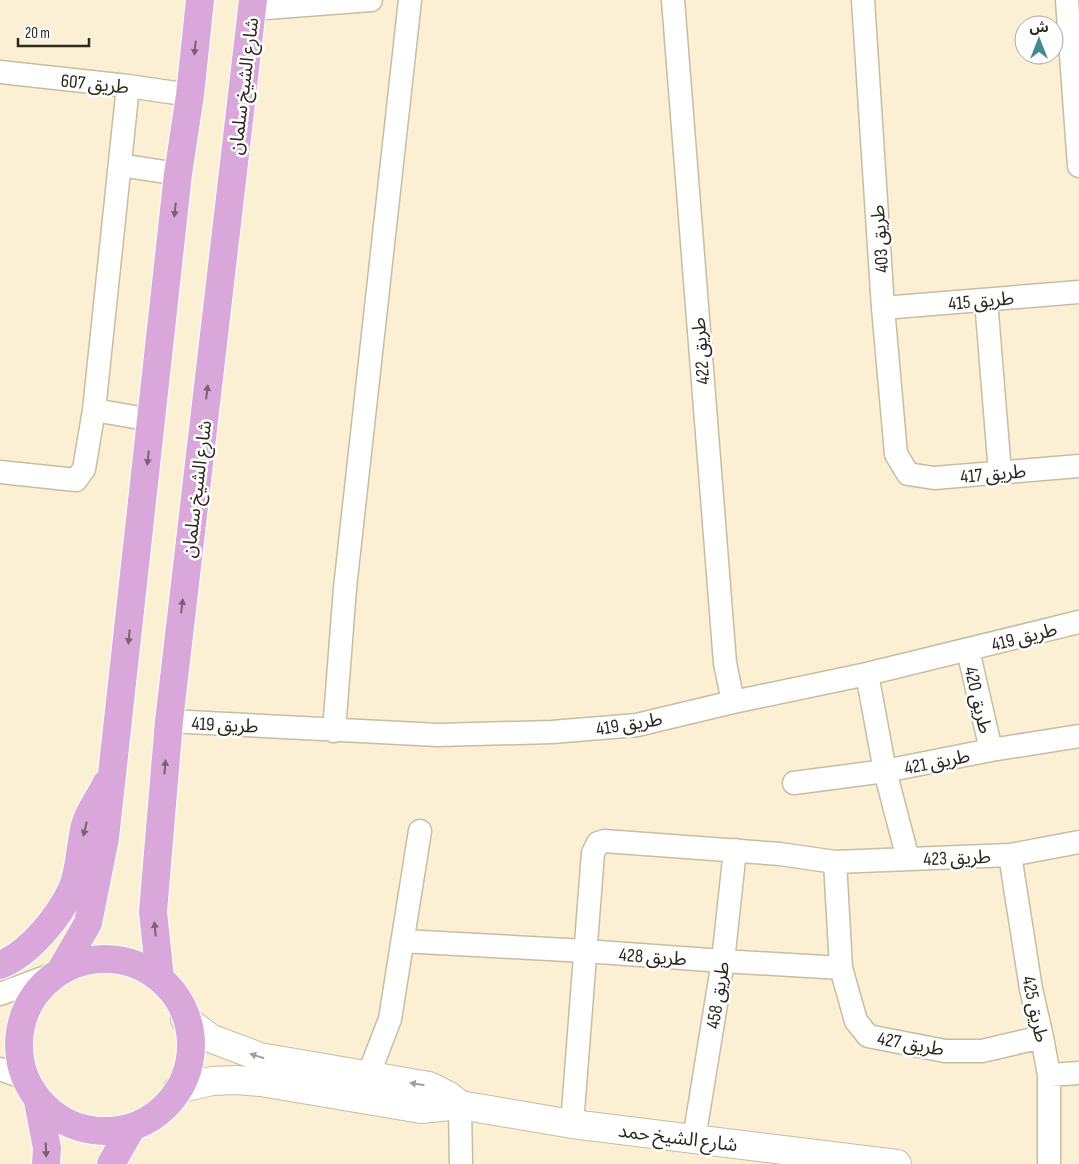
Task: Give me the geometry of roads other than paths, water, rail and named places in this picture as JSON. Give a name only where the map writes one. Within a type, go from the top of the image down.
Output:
[{"type":"main road","points":[[46,1164],[47,1148],[32,1090],[21,1060],[20,1041],[24,1022],[32,1004],[57,972],[88,923],[106,838],[178,174],[190,95],[200,0]]},
{"type":"main road","name":"شارع الشيخ سلمان","points":[[160,978],[153,912],[169,721],[252,5]]},
{"type":"main road","points":[[0,965],[9,962],[28,948],[60,909],[72,887],[86,823],[114,770]]},
{"type":"main road","points":[[32,1090],[56,1120],[81,1128],[106,1131],[132,1127],[149,1120],[166,1104],[178,1089],[186,1074],[190,1043],[185,1019],[170,991],[160,978],[127,960],[99,958],[79,962],[57,972]]},
{"type":"main road","points":[[111,1164],[132,1127]]},
{"type":"street","points":[[252,5],[371,0]]},
{"type":"street","points":[[334,731],[345,588],[410,0]]},
{"type":"street","name":"طريق 422","points":[[673,0],[725,663],[732,702]]},
{"type":"street","name":"طريق 403","points":[[863,0],[883,308],[896,454],[908,474]]},
{"type":"street","points":[[1067,0],[1078,123],[1079,166]]},
{"type":"street","name":"طريق 607","points":[[0,72],[190,95]]},
{"type":"street","points":[[0,472],[76,480],[84,469],[94,410],[128,86]]},
{"type":"street","points":[[120,165],[178,174]]},
{"type":"street","name":"طريق 415","points":[[883,308],[1079,292]]},
{"type":"street","points":[[986,300],[1000,472]]},
{"type":"street","points":[[94,410],[152,420]]},
{"type":"street","name":"طريق 417","points":[[908,474],[934,478],[1079,466]]},
{"type":"street","name":"طريق 419","points":[[169,721],[438,735],[552,732],[637,725],[732,702],[867,674],[1079,622]]},
{"type":"street","name":"طريق 420","points":[[968,650],[991,750]]},
{"type":"street","points":[[867,674],[885,771],[908,859]]},
{"type":"street","name":"طريق 421","points":[[794,783],[885,771],[991,750],[1079,736]]},
{"type":"street","points":[[337,1095],[368,1076],[390,1019],[420,831]]},
{"type":"street","name":"طريق 423","points":[[585,951],[593,853],[598,843],[604,841],[735,850],[834,862],[1010,855],[1079,842]]},
{"type":"street","name":"طريق 458","points":[[694,1139],[722,961],[735,850]]},
{"type":"street","name":"طريق 425","points":[[1010,855],[1031,989],[1049,1075],[1049,1164]]},
{"type":"street","name":"طريق 427","points":[[834,862],[841,968],[856,1021],[868,1036],[945,1051],[982,1051],[1042,1037]]},
{"type":"street","name":"طريق 428","points":[[403,941],[841,968]]},
{"type":"street","points":[[572,1124],[585,951]]},
{"type":"street","points":[[0,994],[57,972]]},
{"type":"street","name":"شارع الشيخ حمد","points":[[185,1019],[210,1038],[260,1057],[429,1086],[449,1096],[460,1105]]},
{"type":"street","points":[[0,1069],[32,1090]]},
{"type":"street","points":[[1049,1075],[1079,1073]]},
{"type":"street","name":"شارع الشيخ حمد","points":[[178,1089],[212,1081],[261,1082],[421,1110],[460,1105],[572,1124],[897,1164]]},
{"type":"street","points":[[460,1105],[461,1164]]}]
